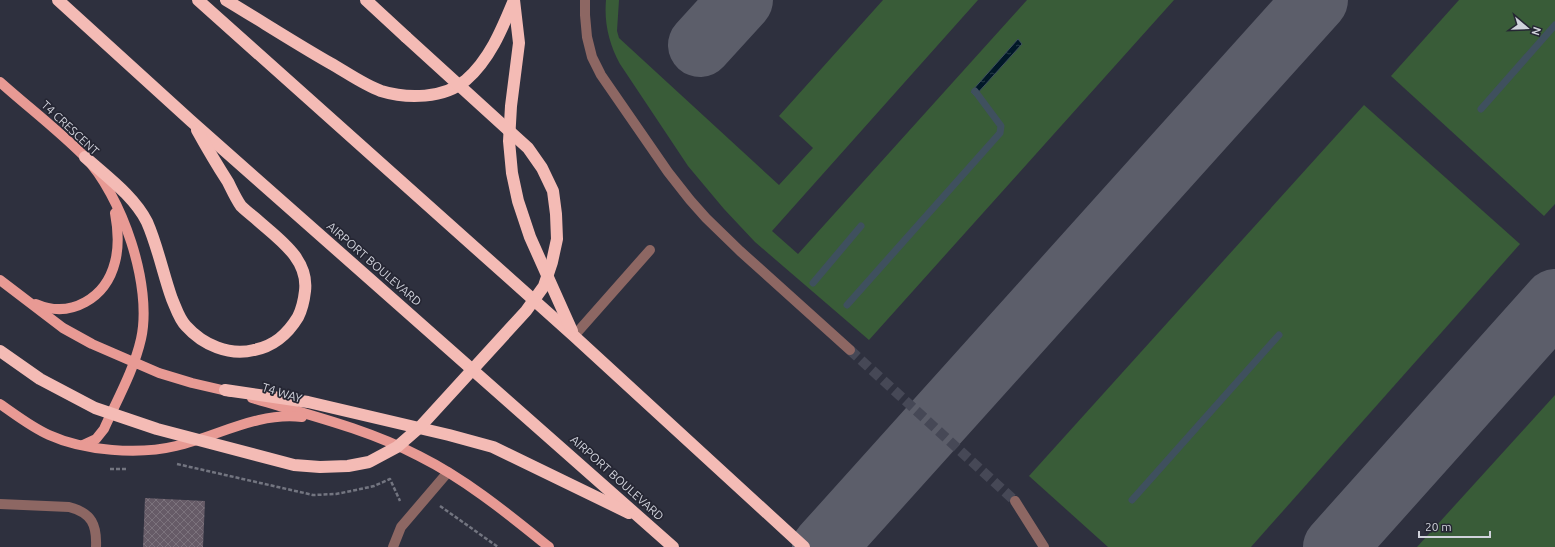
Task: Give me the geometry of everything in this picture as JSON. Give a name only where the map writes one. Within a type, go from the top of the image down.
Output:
[{"type":"highway","name":"AIRPORT BOULEVARD","points":[[58,0],[191,121],[673,547]]},
{"type":"highway","points":[[198,0],[574,336],[804,547]]},
{"type":"highway","points":[[226,0],[330,63],[381,90],[406,96],[426,96],[448,90],[465,81],[480,64],[495,43],[514,0]]},
{"type":"highway","points":[[0,351],[40,379],[95,408],[157,430],[294,465],[320,468],[348,466],[368,462],[397,447],[420,427],[526,311],[544,286],[552,262],[557,239],[556,214],[553,191],[542,168],[528,148],[366,0]]},
{"type":"highway","points":[[514,0],[519,43],[511,106],[510,141],[512,173],[518,201],[530,237],[574,336]]},
{"type":"highway","points":[[85,157],[139,209],[152,236],[176,311],[185,326],[199,338],[214,347],[230,351],[246,352],[263,348],[278,341],[292,328],[300,314],[306,285],[304,270],[298,258],[242,206],[191,121]]},
{"type":"highway","points":[[225,390],[308,402],[449,435],[493,447],[642,519]]},
{"type":"main road","name":"T4 CRESCENT","points":[[0,82],[85,157],[100,176],[112,196],[126,229],[137,263],[142,288],[143,314],[141,338],[134,362],[104,429],[96,439],[83,445]]},
{"type":"main road","points":[[25,299],[44,308],[67,310],[84,304],[98,292],[107,280],[115,263],[118,225],[112,196]]},
{"type":"main road","name":"T4 WAY","points":[[0,280],[63,328],[92,344],[159,373],[192,383],[225,390],[322,419],[391,442],[420,456],[448,472],[487,498],[549,547]]},
{"type":"main road","points":[[0,404],[49,435],[83,445],[116,450],[143,450],[176,446],[243,423],[268,418],[296,416],[322,419]]},
{"type":"lane","points":[[585,0],[587,37],[592,57],[601,75],[668,172],[690,200],[717,229],[850,350]]},
{"type":"lane","points":[[574,336],[650,250]]},
{"type":"lane","points":[[393,547],[401,528],[448,472]]},
{"type":"lane","points":[[1015,501],[1044,547]]},
{"type":"lane","points":[[0,504],[69,507],[79,509],[87,515],[94,524],[96,547]]},
{"type":"path","points":[[171,465],[178,464],[313,495],[336,494],[356,490],[374,486],[390,479],[403,506],[424,500],[438,504],[498,547]]},
{"type":"path","points":[[107,468],[121,470],[136,469]]},
{"type":"green space","points":[[606,0],[619,0],[617,31],[619,38],[779,185],[813,148],[779,116],[883,0],[978,0],[772,231],[798,254],[1027,0],[1174,0],[869,340],[755,242],[724,209],[688,166],[616,56],[608,33]]},
{"type":"green space","points":[[1459,0],[1555,0],[1555,204],[1544,216],[1391,76]]},
{"type":"green space","points":[[1364,105],[1520,244],[1251,547],[1108,547],[1029,476]]},
{"type":"green space","points":[[1555,395],[1555,547],[1417,547]]},
{"type":"water","points":[[1018,39],[1022,44],[975,96],[971,92]]},
{"type":"building","points":[[145,498],[205,501],[203,547],[143,547]]},
{"type":"waterway","points":[[1481,109],[1555,25]]},
{"type":"waterway","points":[[847,305],[1000,133],[1001,126],[975,91]]},
{"type":"waterway","points":[[813,283],[861,226]]},
{"type":"waterway","points":[[1132,500],[1279,335]]},
{"type":"taxiway","points":[[700,45],[741,0]]},
{"type":"taxiway","points":[[824,547],[1316,0]]},
{"type":"taxiway","points":[[1335,547],[1555,301]]},
{"type":"tunnel","points":[[850,350],[1015,501]]}]
